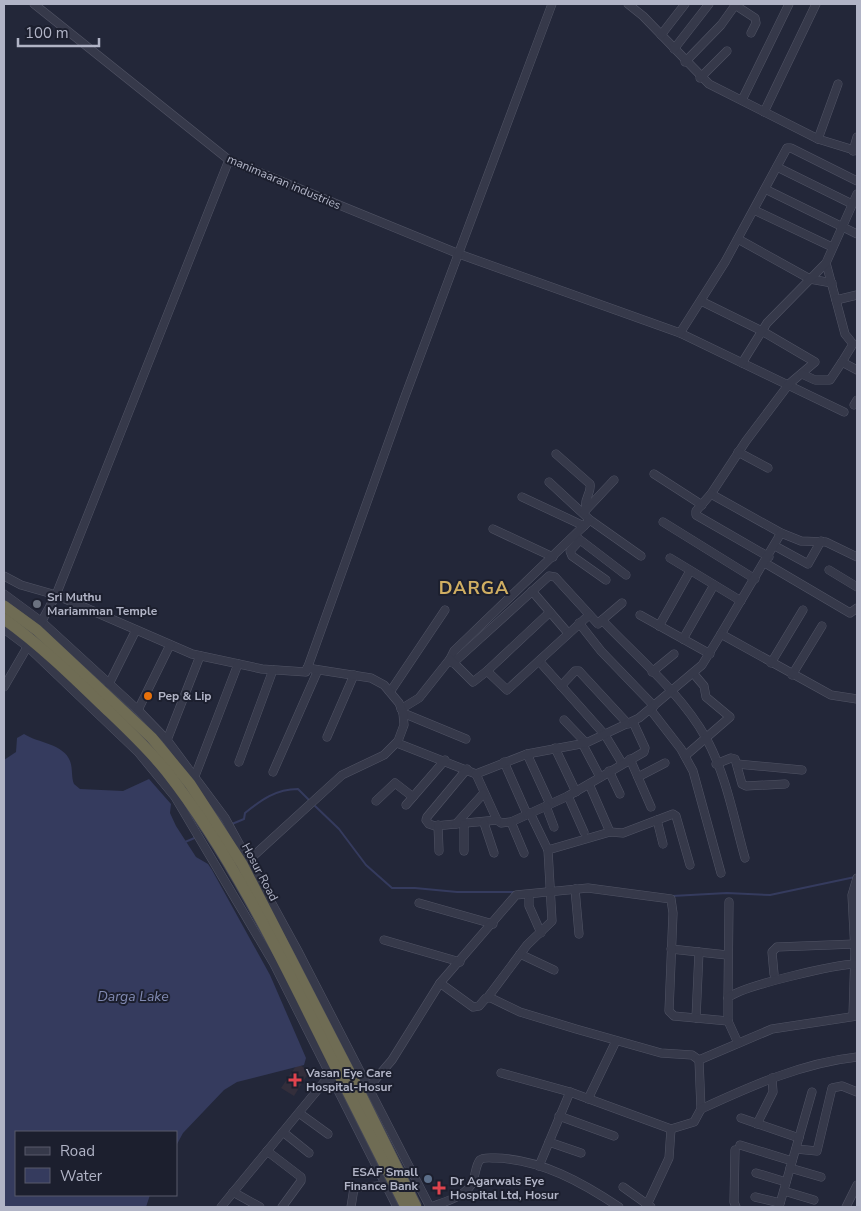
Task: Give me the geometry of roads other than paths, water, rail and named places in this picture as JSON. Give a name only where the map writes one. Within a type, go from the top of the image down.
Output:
[{"type":"highway","name":"Hosur Road","points":[[4,606],[152,738],[231,836],[351,1086],[406,1207]]},
{"type":"highway","name":"Hosur Road","points":[[4,620],[35,635],[143,744],[166,772],[201,831],[252,903],[416,1207]]},
{"type":"street","name":"manimaaran industries","points":[[34,4],[229,160],[459,254],[680,333],[844,412]]},
{"type":"street","points":[[4,576],[20,585],[56,595],[170,645],[200,656],[273,670],[306,672],[385,452],[552,4]]},
{"type":"street","points":[[628,4],[644,16],[700,78],[818,139],[855,151],[857,137]]},
{"type":"street","points":[[661,36],[685,4]]},
{"type":"street","points":[[674,50],[709,4]]},
{"type":"street","points":[[742,100],[789,4]]},
{"type":"street","points":[[764,112],[816,6],[806,4]]},
{"type":"street","points":[[685,62],[721,25],[735,5],[755,18],[756,23],[751,33]]},
{"type":"street","points":[[700,78],[727,51]]},
{"type":"street","points":[[818,139],[838,84]]},
{"type":"street","points":[[680,333],[738,238],[776,166],[789,147],[857,181]]},
{"type":"street","points":[[4,687],[56,595],[229,160]]},
{"type":"street","points":[[776,166],[852,204]]},
{"type":"street","points":[[765,189],[857,234]]},
{"type":"street","points":[[742,363],[762,331],[826,263],[857,194]]},
{"type":"street","points":[[754,210],[832,246]]},
{"type":"street","points":[[738,238],[810,280],[832,283]]},
{"type":"street","points":[[802,374],[815,380],[830,380],[853,344],[845,334],[826,263]]},
{"type":"street","points":[[836,300],[857,295]]},
{"type":"street","points":[[701,301],[762,331],[788,348],[814,360],[815,364],[789,384],[738,452],[696,515],[850,613],[857,608]]},
{"type":"street","points":[[842,362],[857,370]]},
{"type":"street","points":[[738,452],[768,468]]},
{"type":"street","points":[[556,454],[590,484],[591,488],[585,501],[584,511]]},
{"type":"street","points":[[654,474],[702,505]]},
{"type":"street","points":[[584,511],[614,480]]},
{"type":"street","points":[[549,482],[584,511],[590,520],[641,556]]},
{"type":"street","points":[[711,494],[782,533],[801,541],[833,544],[857,557]]},
{"type":"street","points":[[522,497],[584,526]]},
{"type":"street","points":[[590,520],[584,526],[570,551],[572,556],[606,580]]},
{"type":"street","points":[[663,522],[755,579]]},
{"type":"street","points":[[493,529],[553,557]]},
{"type":"street","points":[[476,774],[527,754],[584,743],[605,735],[631,723],[672,693],[710,654],[782,533]]},
{"type":"street","points":[[452,661],[454,651],[553,557],[578,538]]},
{"type":"street","points":[[578,538],[626,575]]},
{"type":"street","points":[[775,546],[808,564],[822,542]]},
{"type":"street","points":[[670,558],[741,601]]},
{"type":"street","points":[[829,570],[856,583]]},
{"type":"street","points":[[659,626],[690,571]]},
{"type":"street","points":[[402,711],[419,698],[452,661],[549,576],[553,576],[598,624],[622,603]]},
{"type":"street","points":[[683,639],[714,585]]},
{"type":"street","points":[[532,591],[568,633]]},
{"type":"street","points":[[4,594],[35,635],[109,684],[167,740],[195,776],[220,820]]},
{"type":"street","points":[[390,692],[445,610]]},
{"type":"street","points":[[771,663],[803,610]]},
{"type":"street","points":[[452,661],[473,682],[550,612]]},
{"type":"street","points":[[487,671],[507,690],[589,615]]},
{"type":"street","points":[[640,615],[710,654]]},
{"type":"street","points":[[602,620],[672,693],[706,738],[745,858]]},
{"type":"street","points":[[579,623],[601,651],[652,708],[685,756],[697,781],[721,873]]},
{"type":"street","points":[[792,675],[822,626]]},
{"type":"street","points":[[4,629],[35,635]]},
{"type":"street","points":[[109,684],[136,630]]},
{"type":"street","points":[[721,634],[831,695],[857,699]]},
{"type":"street","points":[[138,710],[170,645]]},
{"type":"street","points":[[652,672],[674,654]]},
{"type":"street","points":[[167,740],[200,656]]},
{"type":"street","points":[[539,661],[605,735],[622,763]]},
{"type":"street","points":[[195,776],[238,664]]},
{"type":"street","points":[[249,860],[302,814],[342,775],[384,755],[397,743],[404,725],[402,711],[384,685],[371,678],[307,668]]},
{"type":"street","points":[[239,762],[273,670]]},
{"type":"street","points":[[273,772],[318,670]]},
{"type":"street","points":[[467,769],[427,817],[429,824],[438,826],[484,823],[497,820],[511,822],[576,792],[645,750],[631,723],[579,671],[575,672],[561,686]]},
{"type":"street","points":[[685,756],[730,717],[706,697],[704,686],[693,673]]},
{"type":"street","points":[[328,737],[354,675]]},
{"type":"street","points":[[402,711],[466,739]]},
{"type":"street","points":[[564,720],[584,743],[600,777]]},
{"type":"street","points":[[397,743],[445,760],[476,774],[483,794],[497,820]]},
{"type":"street","points":[[555,748],[576,792]]},
{"type":"street","points":[[527,754],[548,805],[554,827]]},
{"type":"street","points":[[716,764],[731,758],[735,759],[743,785],[785,784]]},
{"type":"street","points":[[630,759],[651,807]]},
{"type":"street","points":[[406,805],[445,760]]},
{"type":"street","points":[[440,983],[474,1007],[479,1006],[520,954],[552,921],[548,850],[504,762]]},
{"type":"street","points":[[638,777],[665,763]]},
{"type":"street","points":[[737,764],[802,770]]},
{"type":"street","points":[[609,771],[620,794]]},
{"type":"street","points":[[376,801],[396,783],[414,797]]},
{"type":"street","points":[[589,784],[610,832]]},
{"type":"street","points":[[464,851],[460,824],[483,794]]},
{"type":"street","points":[[568,796],[584,832]]},
{"type":"street","points":[[548,850],[610,832],[623,833],[670,814],[676,816],[690,865]]},
{"type":"street","points":[[657,820],[663,844]]},
{"type":"street","points":[[511,822],[524,852]]},
{"type":"street","points":[[484,823],[494,853]]},
{"type":"street","points":[[438,826],[439,851]]},
{"type":"street","points":[[231,836],[249,860],[431,1207],[463,1193],[472,1185],[481,1159],[498,1158],[539,1166],[588,1187],[619,1207]]},
{"type":"street","points":[[211,846],[274,964],[395,1204]]},
{"type":"street","points":[[699,1060],[772,1029],[855,1016],[856,960],[852,895],[857,878]]},
{"type":"street","points":[[368,1088],[392,1060],[440,983],[493,924],[516,895],[594,888],[671,899],[673,913],[669,1011],[674,1016],[728,1021]]},
{"type":"street","points":[[575,889],[578,934]]},
{"type":"street","points":[[529,895],[529,906],[540,933]]},
{"type":"street","points":[[729,902],[727,955],[728,1021],[738,1043]]},
{"type":"street","points":[[419,903],[493,924]]},
{"type":"street","points":[[384,940],[460,962]]},
{"type":"street","points":[[774,974],[772,952],[777,946],[855,940]]},
{"type":"street","points":[[671,949],[727,955]]},
{"type":"street","points":[[696,1018],[699,952]]},
{"type":"street","points":[[520,954],[554,970]]},
{"type":"street","points":[[728,998],[735,992],[856,960]]},
{"type":"street","points":[[488,997],[520,1012],[616,1041],[666,1054],[692,1055],[699,1060]]},
{"type":"street","points":[[588,1099],[616,1041]]},
{"type":"street","points":[[501,1073],[570,1092],[671,1129],[694,1122],[701,1109],[772,1078],[812,1066],[857,1057]]},
{"type":"street","points":[[699,1060],[699,1100],[701,1109]]},
{"type":"street","points":[[221,1207],[329,1076]]},
{"type":"street","points":[[757,1124],[773,1092],[772,1078]]},
{"type":"street","points":[[796,1149],[814,1152],[819,1147],[832,1088],[842,1086],[857,1092]]},
{"type":"street","points":[[539,1166],[570,1092]]},
{"type":"street","points":[[755,1197],[780,1205],[812,1092]]},
{"type":"street","points":[[299,1113],[328,1134]]},
{"type":"street","points":[[559,1116],[614,1136]]},
{"type":"street","points":[[741,1118],[799,1138]]},
{"type":"street","points":[[624,1187],[648,1207],[669,1158],[671,1129]]},
{"type":"street","points":[[283,1132],[309,1152]]},
{"type":"street","points":[[549,1142],[581,1153]]},
{"type":"street","points":[[736,1207],[734,1202],[737,1147],[791,1164],[821,1177]]},
{"type":"street","points":[[267,1151],[301,1177],[282,1207]]},
{"type":"street","points":[[379,1172],[395,1175],[408,1166]]},
{"type":"street","points":[[756,1173],[786,1182]]},
{"type":"street","points":[[351,1207],[354,1188],[387,1187],[412,1174]]},
{"type":"street","points":[[846,1207],[857,1185]]},
{"type":"street","points":[[395,1204],[403,1190],[419,1186]]},
{"type":"street","points":[[784,1191],[814,1200]]},
{"type":"street","points":[[233,1192],[260,1207]]},
{"type":"water","name":"Darga Lake","points":[[24,734],[56,747],[67,755],[71,764],[74,784],[80,789],[123,791],[149,779],[171,804],[170,813],[176,826],[196,857],[208,864],[212,870],[270,975],[306,1058],[304,1065],[237,1082],[224,1090],[183,1133],[178,1142],[178,1131],[15,1131],[15,1196],[150,1196],[146,1207],[4,1207],[4,760],[16,752],[17,738]]},
{"type":"waterway","points":[[232,824],[244,819],[245,813],[276,793],[298,789],[309,800]]},
{"type":"waterway","points":[[313,804],[339,829],[366,865],[392,888],[457,892],[516,892]]},
{"type":"waterway","points":[[185,842],[197,837]]},
{"type":"waterway","points":[[672,896],[727,893],[770,895],[855,877]]},
{"type":"place","name":"Sri Muthu Mariamman Temple","points":[[37,604]]},
{"type":"place","name":"Pep & Lip","points":[[148,696]]},
{"type":"place","name":"Vasan Eye Care Hospital-Hosur","points":[[295,1080]]},
{"type":"place","name":"ESAF Small Finance Bank","points":[[428,1179]]},
{"type":"place","name":"Dr Agarwals Eye Hospital Ltd, Hosur","points":[[439,1188]]},
{"type":"district","name":"DARGA","points":[[474,588]]}]
